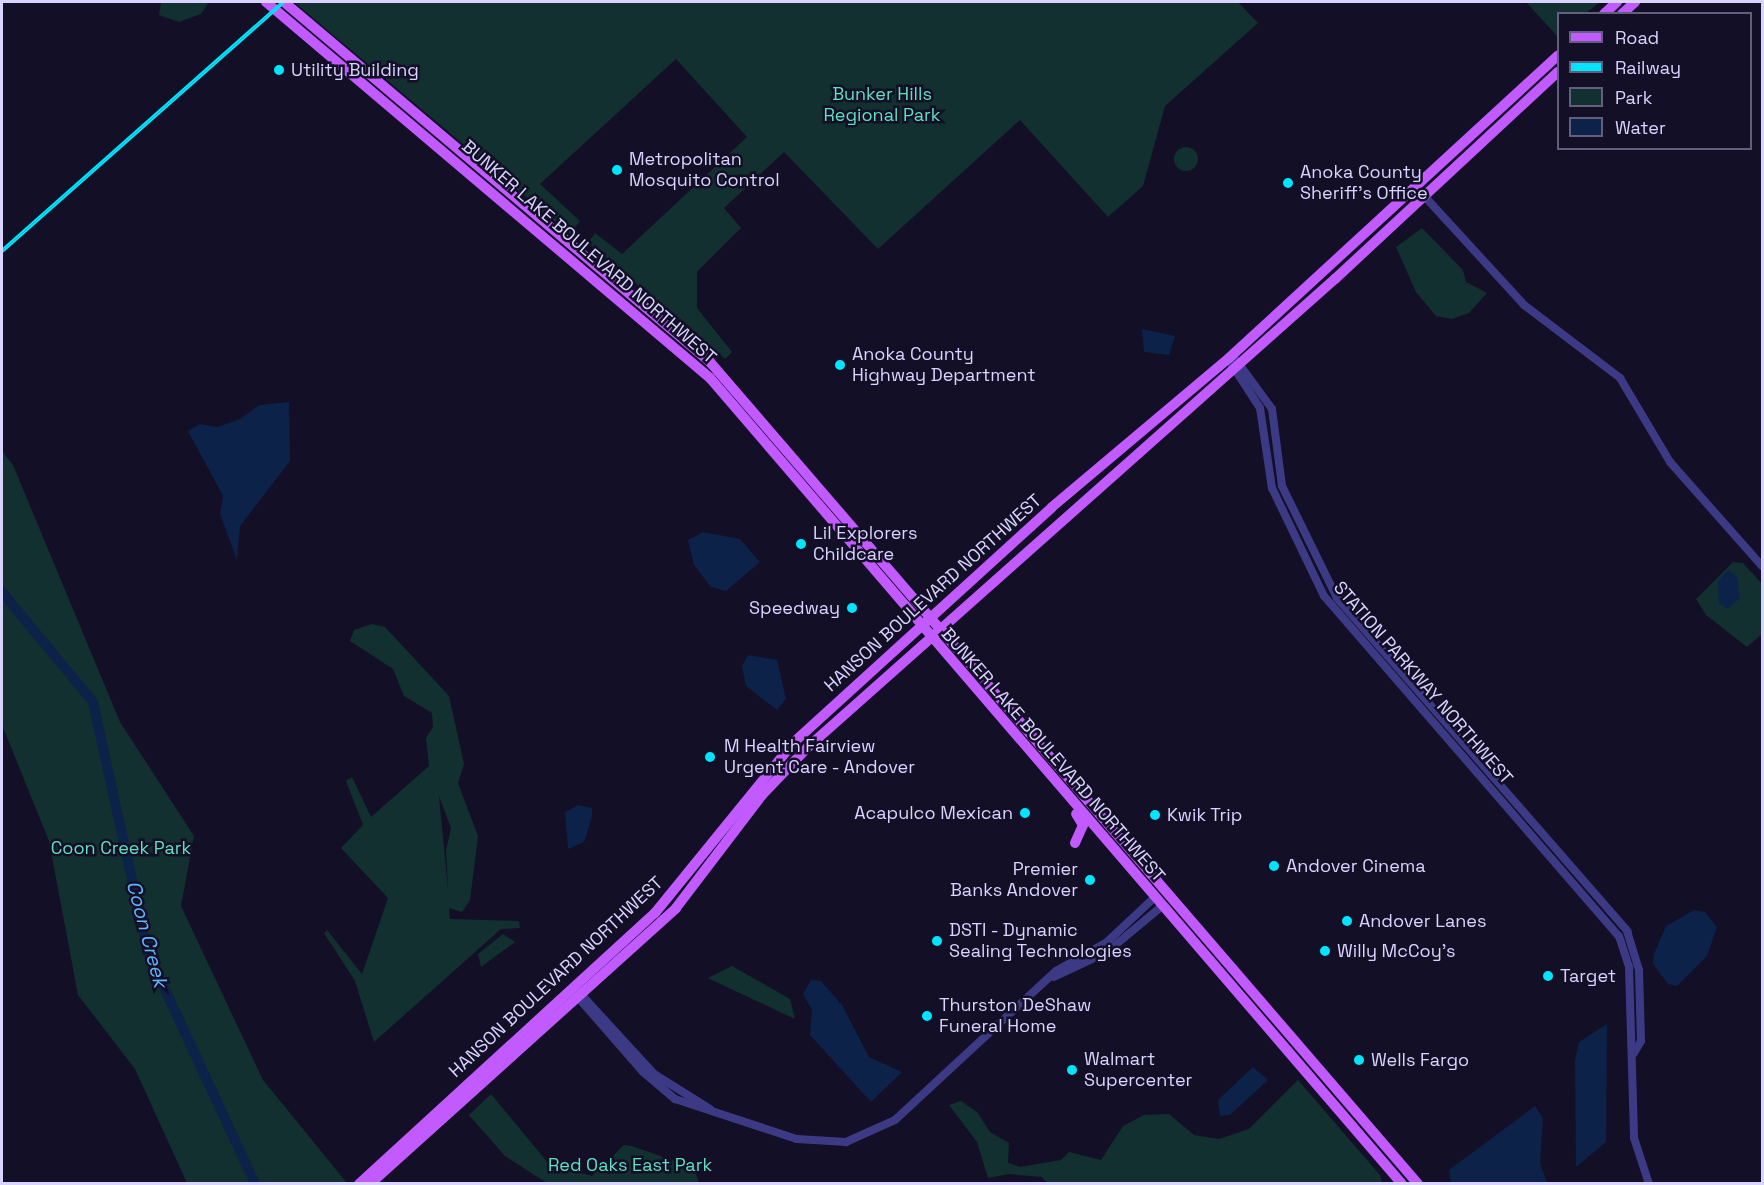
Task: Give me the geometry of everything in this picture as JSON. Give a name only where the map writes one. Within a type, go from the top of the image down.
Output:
[{"type":"main road","name":"BUNKER LAKE BOULEVARD NORTHWEST","points":[[266,2],[432,140],[710,378],[928,637],[1402,1184]]},
{"type":"main road","name":"BUNKER LAKE BOULEVARD NORTHWEST","points":[[284,2],[509,190],[729,382],[1418,1184]]},
{"type":"main road","name":"HANSON BOULEVARD NORTHWEST","points":[[359,1184],[672,894],[777,758],[930,616],[1229,358],[1557,56]]},
{"type":"main road","name":"HANSON BOULEVARD NORTHWEST","points":[[370,1184],[582,1000],[676,908],[776,778],[928,637],[1238,366],[1425,197],[1557,73]]},
{"type":"main road","points":[[1052,779],[1083,825],[1075,843]]},
{"type":"street","points":[[432,140],[440,139],[509,190]]},
{"type":"street","points":[[1416,187],[1524,306],[1620,378],[1670,462],[1762,566]]},
{"type":"street","name":"STATION PARKWAY NORTHWEST","points":[[1229,358],[1238,366],[1260,408],[1270,482],[1324,596],[1602,905],[1627,954],[1634,1053],[1634,1138],[1649,1184]]},
{"type":"street","points":[[573,988],[654,1074],[710,1110],[814,1142],[873,1134],[895,1120],[1054,977],[1107,942],[1158,901]]},
{"type":"green space","points":[[161,2],[209,2],[201,14],[179,22],[159,15]]},
{"type":"green space","name":"Bunker Hills Regional Park","points":[[294,2],[1238,2],[1258,23],[1165,106],[1143,186],[1108,217],[1020,120],[878,249],[784,152],[724,208],[741,228],[697,272],[697,308],[732,352],[725,359],[588,243],[595,233],[622,254],[747,137],[676,59],[540,184],[580,221],[570,234]]},
{"type":"green space","points":[[1526,2],[1600,2],[1587,12],[1557,12],[1557,36]]},
{"type":"green space","points":[[1186,147],[1195,150],[1198,159],[1195,168],[1186,171],[1177,168],[1174,159],[1177,150]]},
{"type":"green space","points":[[1422,228],[1463,270],[1466,282],[1487,293],[1469,313],[1452,319],[1436,316],[1416,292],[1396,247]]},
{"type":"green space","name":"Coon Creek Park","points":[[2,451],[13,465],[120,722],[194,836],[181,906],[263,1080],[347,1183],[187,1183],[135,1069],[78,995],[49,841],[2,725]]},
{"type":"green space","points":[[1733,562],[1743,563],[1762,584],[1762,634],[1747,647],[1706,615],[1696,599]]},
{"type":"green space","points":[[372,624],[385,627],[449,696],[464,764],[458,783],[478,836],[470,900],[462,912],[449,908],[450,919],[519,921],[520,928],[501,929],[374,1042],[355,981],[324,933],[327,930],[362,974],[388,898],[341,848],[363,825],[346,781],[352,777],[371,817],[429,766],[426,738],[433,727],[432,713],[404,696],[393,669],[350,641],[354,630]],"holes":[[[439,796],[451,828],[446,850],[448,889]]]},
{"type":"green space","points":[[503,934],[515,942],[481,967],[478,954]]},
{"type":"green space","points":[[732,966],[790,999],[795,1019],[708,978]]},
{"type":"green space","points":[[1298,1080],[1380,1175],[1382,1183],[1048,1184],[1042,1177],[1009,1174],[988,1178],[977,1142],[949,1105],[961,1101],[977,1112],[990,1132],[1009,1143],[1008,1163],[1020,1167],[1061,1160],[1069,1152],[1101,1160],[1123,1126],[1144,1115],[1169,1114],[1194,1135],[1219,1139],[1249,1129]]},
{"type":"green space","name":"Red Oaks East Park","points":[[491,1094],[548,1163],[592,1176],[624,1145],[632,1146],[694,1168],[699,1183],[547,1183],[505,1156],[469,1115]]},
{"type":"water","points":[[1142,329],[1175,336],[1169,355],[1144,352]]},
{"type":"water","points":[[289,402],[290,461],[240,526],[237,560],[220,514],[223,496],[188,431],[200,424],[218,427],[240,419],[259,405]]},
{"type":"water","points":[[703,532],[740,539],[760,562],[726,591],[711,587],[694,565],[688,540]]},
{"type":"water","points":[[1728,570],[1737,577],[1740,598],[1727,609],[1719,603],[1718,581]]},
{"type":"water","points":[[748,655],[777,660],[786,699],[777,710],[746,686],[742,666]]},
{"type":"water","points":[[578,805],[592,808],[592,817],[584,842],[568,849],[565,812]]},
{"type":"water","points":[[1694,910],[1705,912],[1717,927],[1707,956],[1677,986],[1668,984],[1653,964],[1654,954],[1666,926]]},
{"type":"water","points":[[811,980],[821,981],[842,1005],[869,1057],[902,1072],[871,1102],[810,1035],[812,1010],[803,994]]},
{"type":"water","points":[[1607,1024],[1606,1142],[1576,1167],[1575,1060],[1579,1042]]},
{"type":"water","points":[[1253,1067],[1268,1080],[1230,1115],[1220,1116],[1218,1100]]},
{"type":"water","points":[[1535,1106],[1543,1118],[1540,1163],[1547,1183],[1451,1183],[1449,1170]]},
{"type":"waterway","name":"Coon Creek","points":[[2,592],[93,702],[148,953],[255,1184]]},
{"type":"railway","points":[[2,251],[283,2]]},
{"type":"place","name":"Utility Building","points":[[279,70]]},
{"type":"place","name":"Metropolitan Mosquito Control","points":[[617,170]]},
{"type":"place","name":"Anoka County Sheriff's Office","points":[[1288,183]]},
{"type":"place","name":"Anoka County Highway Department","points":[[840,365]]},
{"type":"place","name":"Lil Explorers Childcare","points":[[801,544]]},
{"type":"place","name":"Speedway","points":[[852,608]]},
{"type":"place","name":"M Health Fairview Urgent Care - Andover","points":[[710,757]]},
{"type":"place","name":"Acapulco Mexican","points":[[1025,813]]},
{"type":"place","name":"Kwik Trip","points":[[1155,815]]},
{"type":"place","name":"Andover Cinema","points":[[1274,866]]},
{"type":"place","name":"Premier Banks Andover","points":[[1090,880]]},
{"type":"place","name":"Andover Lanes","points":[[1347,921]]},
{"type":"place","name":"DSTI - Dynamic Sealing Technologies","points":[[937,941]]},
{"type":"place","name":"Willy McCoy's","points":[[1325,951]]},
{"type":"place","name":"Target","points":[[1548,976]]},
{"type":"place","name":"Thurston DeShaw Funeral Home","points":[[927,1016]]},
{"type":"place","name":"Wells Fargo","points":[[1359,1060]]},
{"type":"place","name":"Walmart Supercenter","points":[[1072,1070]]}]
